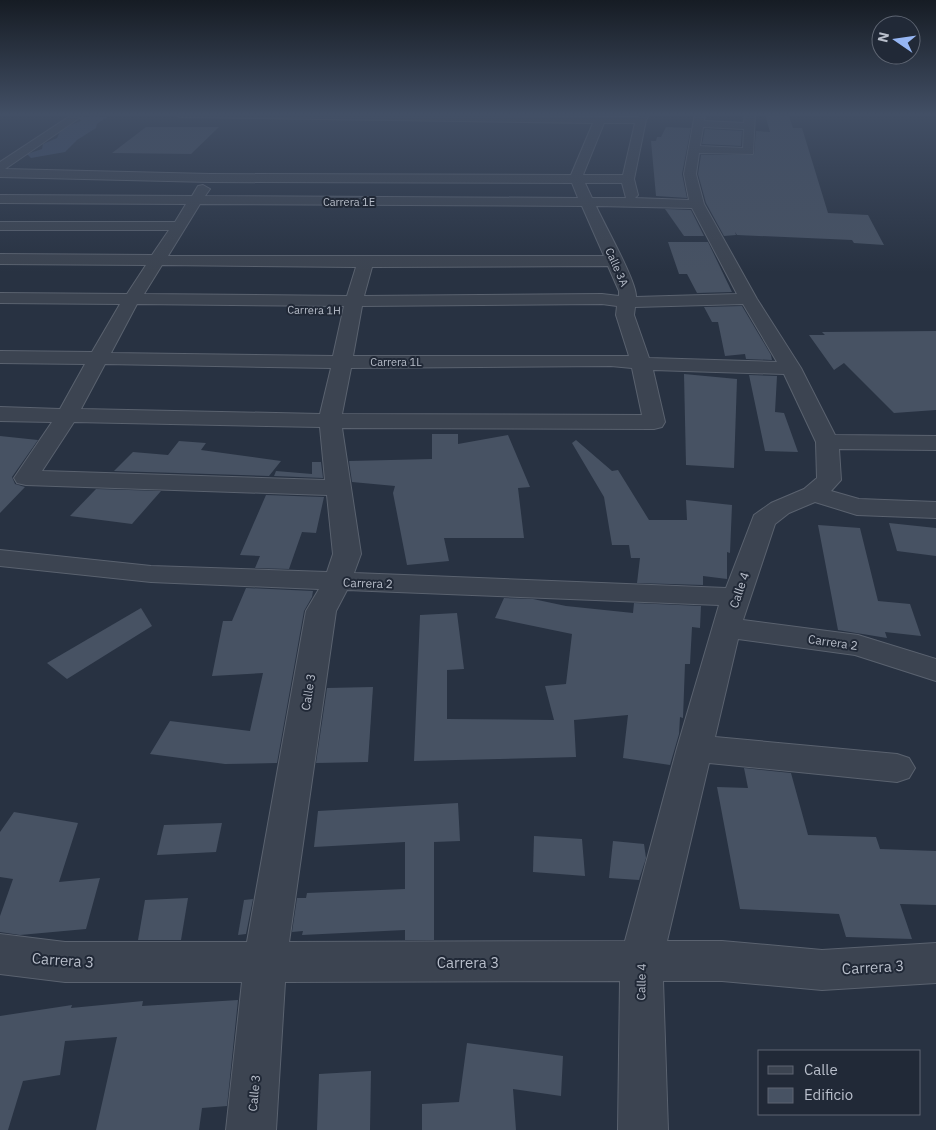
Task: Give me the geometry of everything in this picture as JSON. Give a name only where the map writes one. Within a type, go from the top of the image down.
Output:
[{"type":"street","points":[[576,178],[581,167]]},
{"type":"street","points":[[631,167],[628,178],[633,202]]},
{"type":"street","name":"Calle 4","points":[[643,1130],[641,962],[726,628],[763,520],[780,508],[813,494],[829,480],[827,442],[791,368],[748,299],[697,204],[690,174],[691,167]]},
{"type":"street","points":[[0,173],[210,178],[628,178]]},
{"type":"street","points":[[210,178],[129,304],[68,414],[26,478],[338,488]]},
{"type":"street","name":"Calle 3A","points":[[330,421],[654,422],[641,363],[625,315],[628,291],[616,261],[576,178]]},
{"type":"street","points":[[363,202],[369,179]]},
{"type":"street","name":"Carrera 1E","points":[[0,199],[633,202],[697,204]]},
{"type":"street","points":[[0,226],[180,226]]},
{"type":"street","points":[[0,259],[365,262],[616,261]]},
{"type":"street","name":"Calle 3","points":[[251,1130],[265,963],[321,611],[338,582],[347,554],[330,421],[353,306],[365,262]]},
{"type":"street","name":"Carrera 1H","points":[[0,298],[129,304],[604,307],[626,302],[748,299]]},
{"type":"street","name":"Carrera 1H","points":[[0,308],[129,304]]},
{"type":"street","name":"Carrera 1L","points":[[0,356],[342,362],[610,360],[674,366],[791,368]]},
{"type":"street","points":[[0,414],[330,421]]},
{"type":"street","points":[[827,442],[936,443]]},
{"type":"street","points":[[813,494],[857,507],[936,510]]},
{"type":"street","name":"Carrera 2","points":[[0,558],[151,574],[736,597]]},
{"type":"street","name":"Carrera 2","points":[[726,628],[858,645],[936,670]]},
{"type":"street","points":[[694,748],[897,768]]},
{"type":"street","name":"Carrera 3","points":[[0,954],[65,962],[722,961],[822,970],[936,964]]},
{"type":"building","points":[[653,167],[683,167],[682,174],[687,198],[656,196]]},
{"type":"building","points":[[699,167],[814,167],[828,213],[868,215],[884,245],[854,243],[852,240],[737,235],[735,232],[736,235],[724,236],[706,203],[698,174]]},
{"type":"building","points":[[665,209],[691,210],[704,236],[684,236]]},
{"type":"building","points":[[668,242],[708,242],[732,292],[697,293],[687,274],[679,274]]},
{"type":"building","points":[[742,306],[771,355],[772,360],[746,359],[745,354],[725,356],[718,322],[712,322],[704,307]]},
{"type":"building","points":[[936,331],[936,410],[894,413],[844,363],[834,370],[809,335],[825,335],[822,332]]},
{"type":"building","points":[[684,374],[737,379],[734,468],[686,465]]},
{"type":"building","points":[[749,375],[777,376],[775,412],[784,413],[798,452],[765,451]]},
{"type":"building","points":[[432,434],[458,434],[458,444],[508,435],[530,487],[518,488],[524,538],[444,538],[449,561],[407,565],[393,493],[395,486],[352,482],[349,461],[432,459]]},
{"type":"building","points":[[0,436],[38,440],[12,477],[15,484],[25,487],[0,513]]},
{"type":"building","points":[[576,440],[612,471],[618,470],[649,520],[687,520],[686,500],[732,505],[730,553],[727,552],[727,579],[703,576],[703,585],[637,583],[640,558],[631,558],[629,545],[612,545],[604,497],[572,443]]},
{"type":"building","points":[[179,441],[206,443],[201,450],[281,461],[269,476],[114,471],[133,452],[168,455]]},
{"type":"building","points":[[312,462],[321,462],[323,478],[274,476],[276,471],[312,474]]},
{"type":"building","points":[[96,489],[161,491],[132,524],[70,516]]},
{"type":"building","points":[[266,495],[324,497],[316,533],[302,532],[289,569],[255,568],[260,556],[240,555]]},
{"type":"building","points":[[889,523],[936,528],[936,556],[897,551]]},
{"type":"building","points":[[818,525],[860,528],[878,601],[910,604],[921,636],[885,632],[887,638],[838,630]]},
{"type":"building","points":[[246,588],[313,591],[312,597],[304,611],[277,763],[225,764],[150,754],[170,721],[250,731],[263,673],[212,676],[223,621],[232,621]]},
{"type":"building","points":[[504,598],[533,599],[566,606],[633,613],[634,603],[701,606],[700,628],[692,627],[690,664],[685,664],[683,718],[680,717],[679,734],[670,765],[623,758],[628,715],[574,720],[576,757],[414,761],[420,615],[457,613],[464,669],[447,670],[447,719],[554,720],[545,686],[566,684],[572,634],[495,618]]},
{"type":"building","points":[[141,608],[152,626],[67,679],[47,663]]},
{"type":"building","points":[[373,687],[368,762],[316,763],[327,688]]},
{"type":"building","points":[[744,768],[791,773],[808,835],[876,837],[880,849],[936,851],[936,905],[900,904],[912,939],[846,937],[839,914],[740,909],[717,787],[748,788]]},
{"type":"building","points":[[458,803],[460,841],[434,842],[434,940],[405,940],[405,930],[302,935],[303,931],[292,932],[297,898],[306,898],[307,893],[405,889],[405,842],[314,847],[318,811]]},
{"type":"building","points":[[14,812],[78,823],[59,882],[100,878],[86,929],[20,935],[0,932],[0,916],[13,879],[0,877],[0,832]]},
{"type":"building","points":[[222,823],[216,852],[157,855],[164,825]]},
{"type":"building","points":[[534,836],[582,839],[585,876],[533,872]]},
{"type":"building","points":[[613,841],[644,844],[646,858],[639,880],[609,878]]},
{"type":"building","points":[[188,898],[181,940],[138,940],[145,900]]},
{"type":"building","points":[[253,899],[246,934],[238,935],[244,900]]},
{"type":"building","points":[[238,1000],[227,1106],[202,1108],[199,1130],[96,1130],[117,1037],[65,1041],[60,1075],[23,1081],[8,1130],[0,1130],[0,1016],[72,1005],[71,1008],[143,1001],[142,1006]]},
{"type":"building","points":[[467,1043],[563,1056],[561,1096],[513,1089],[516,1130],[422,1130],[422,1104],[459,1102]]},
{"type":"building","points":[[371,1071],[370,1130],[317,1130],[319,1074]]}]
